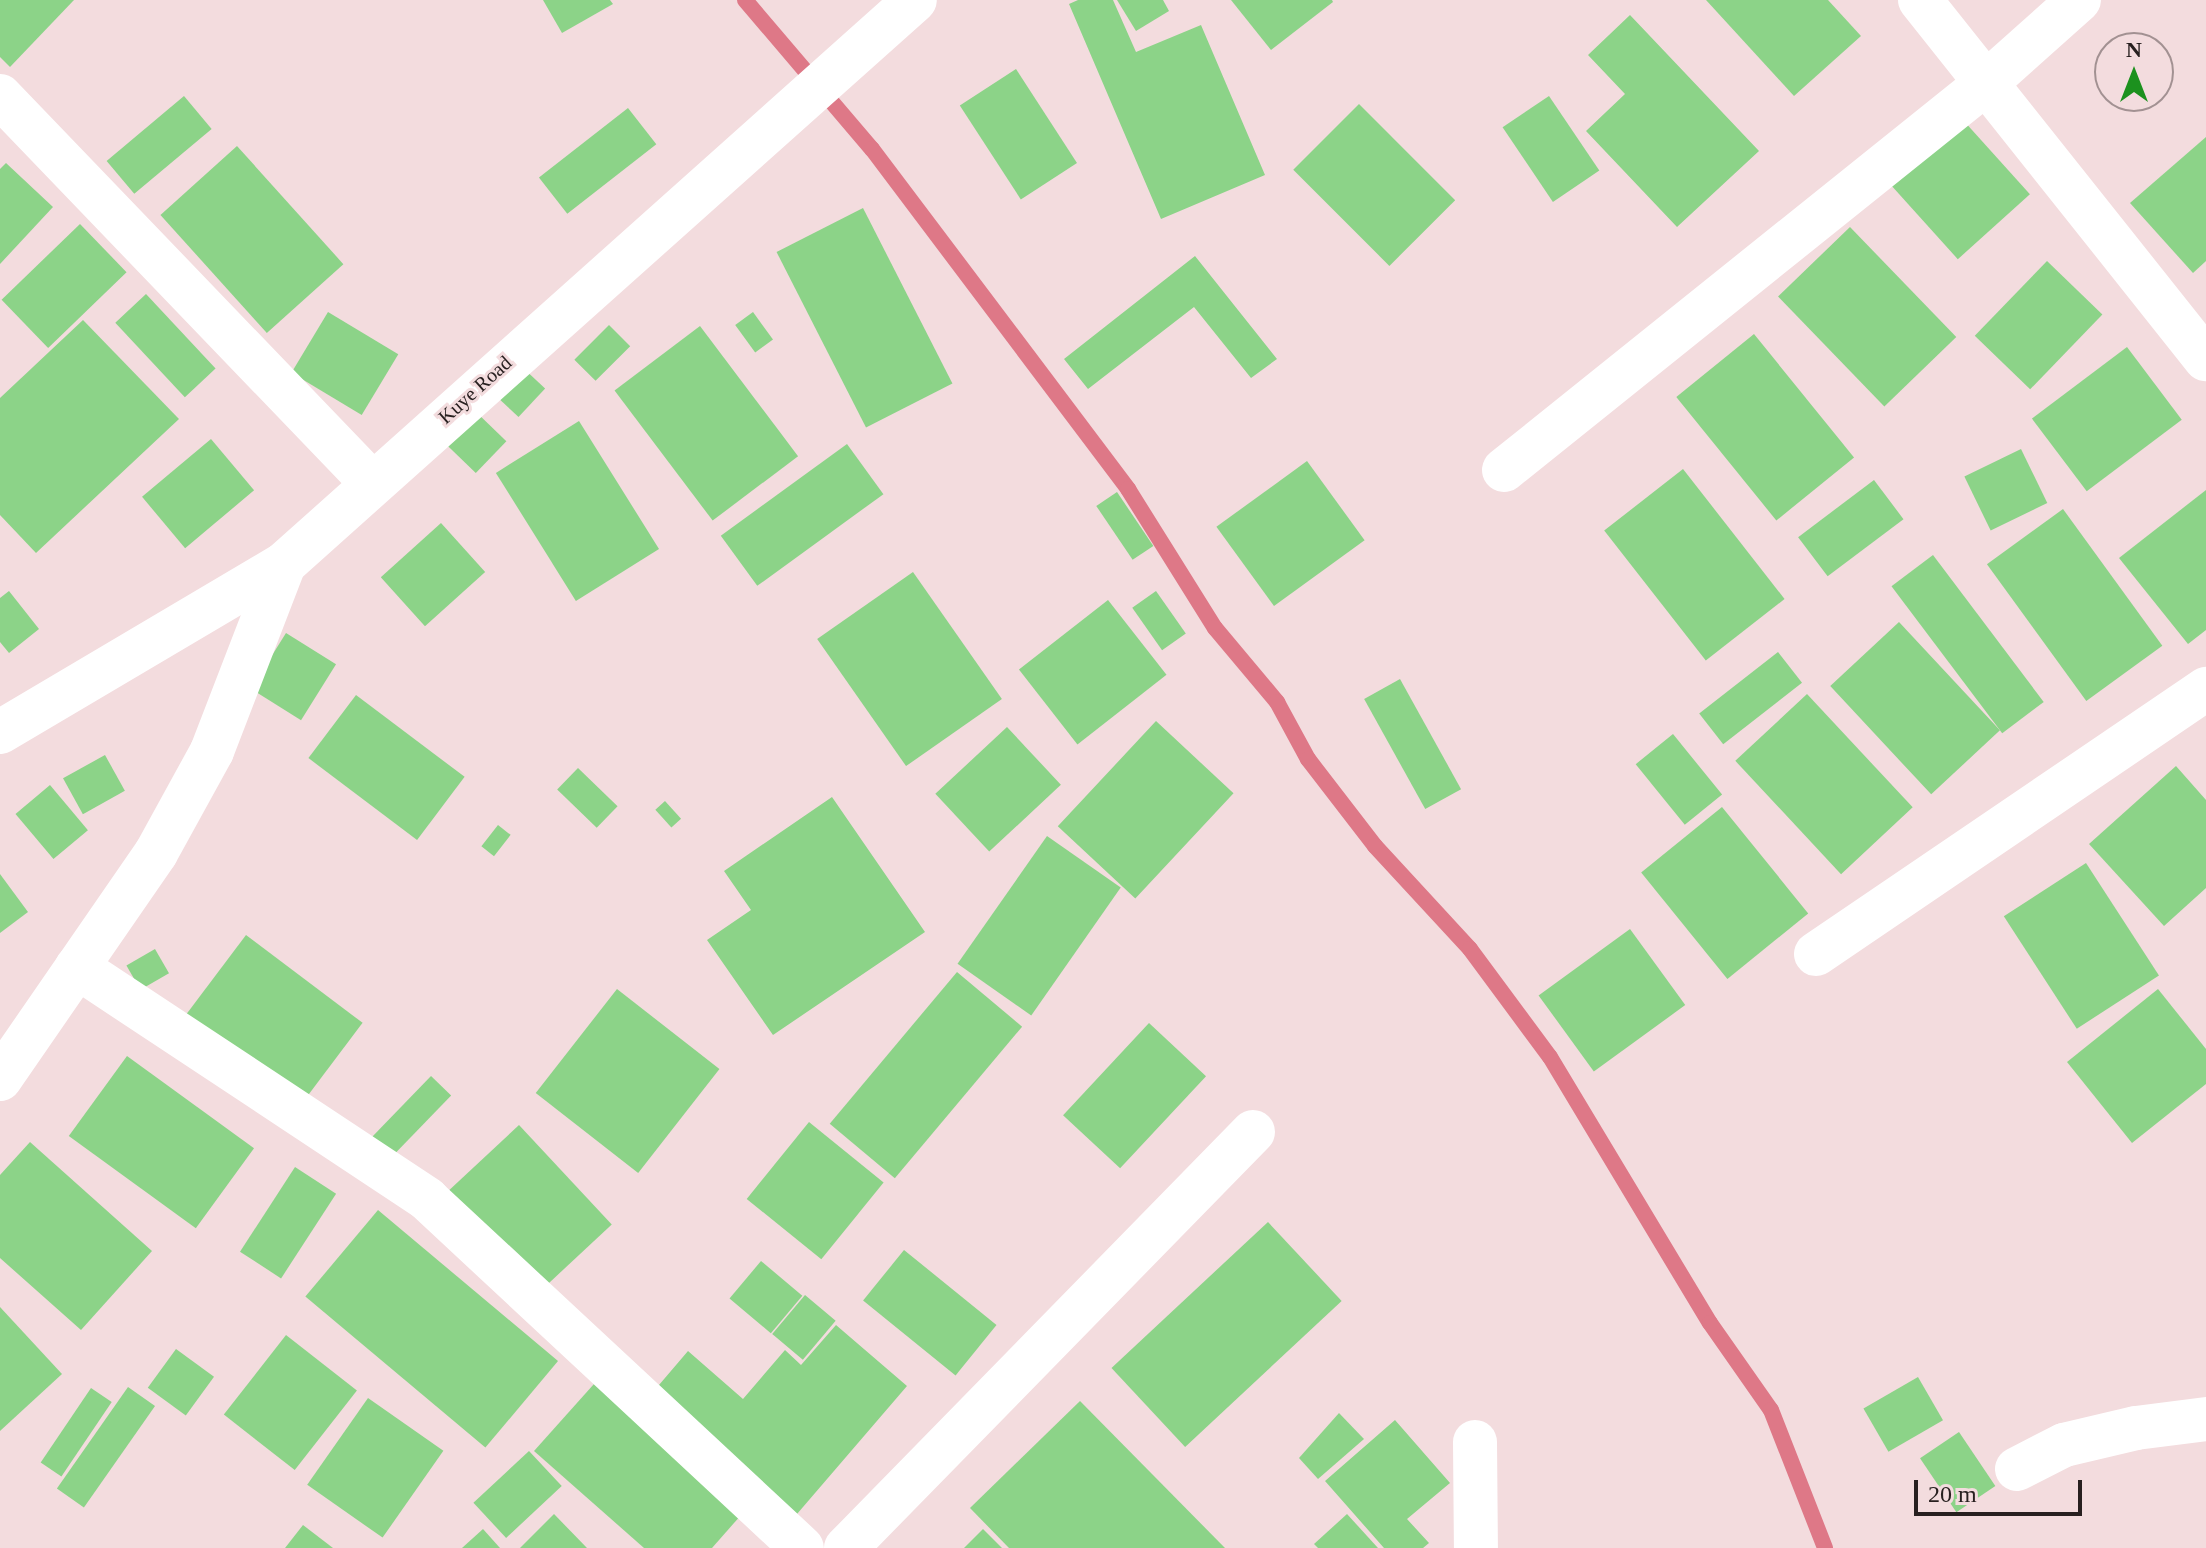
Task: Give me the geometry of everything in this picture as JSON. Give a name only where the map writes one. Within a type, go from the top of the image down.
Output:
[{"type":"street","name":"Kuye Road","points":[[0,732],[284,564],[371,482],[915,0]]},
{"type":"street","points":[[1920,0],[2206,359]]},
{"type":"street","points":[[1504,470],[1985,84],[2079,0]]},
{"type":"street","points":[[0,96],[371,482]]},
{"type":"street","points":[[0,1079],[156,853],[212,751],[284,564]]},
{"type":"street","points":[[1816,954],[2206,689]]},
{"type":"street","points":[[77,967],[427,1199],[802,1548]]},
{"type":"street","points":[[846,1548],[1253,1132]]},
{"type":"street","points":[[2017,1469],[2064,1445],[2136,1428],[2206,1419]]},
{"type":"street","points":[[1475,1442],[1476,1548]]},
{"type":"building","points":[[0,0],[74,0],[10,67],[0,57]]},
{"type":"building","points":[[543,0],[610,0],[613,4],[562,33]]},
{"type":"building","points":[[1078,0],[1113,0],[1136,52],[1201,25],[1265,175],[1161,219],[1069,4]]},
{"type":"building","points":[[1117,0],[1163,0],[1169,11],[1136,31]]},
{"type":"building","points":[[1231,0],[1332,0],[1333,2],[1271,50]]},
{"type":"building","points":[[1706,0],[1828,0],[1861,36],[1794,96]]},
{"type":"building","points":[[1630,15],[1759,151],[1677,227],[1586,131],[1625,94],[1588,55]]},
{"type":"building","points":[[1016,69],[1077,163],[1021,199],[960,105]]},
{"type":"building","points":[[184,96],[212,129],[134,194],[107,161]]},
{"type":"building","points":[[1549,96],[1599,171],[1553,202],[1503,127]]},
{"type":"building","points":[[1359,104],[1455,200],[1389,266],[1293,170]]},
{"type":"building","points":[[628,108],[656,144],[567,214],[539,178]]},
{"type":"building","points":[[1963,120],[2030,194],[1958,259],[1891,185]]},
{"type":"building","points":[[2206,137],[2206,261],[2193,273],[2130,203]]},
{"type":"building","points":[[237,146],[343,264],[267,333],[160,215]]},
{"type":"building","points":[[6,163],[53,207],[0,264],[0,169]]},
{"type":"building","points":[[863,208],[952,384],[866,428],[777,252]]},
{"type":"building","points":[[80,224],[127,272],[48,348],[2,300]]},
{"type":"building","points":[[1850,227],[1956,337],[1884,407],[1778,296]]},
{"type":"building","points":[[1195,256],[1277,359],[1251,378],[1194,307],[1088,389],[1064,359]]},
{"type":"building","points":[[2047,261],[2102,314],[2030,389],[1975,336]]},
{"type":"building","points":[[146,294],[216,369],[185,397],[115,323]]},
{"type":"building","points":[[328,312],[398,354],[362,415],[291,373]]},
{"type":"building","points":[[753,312],[773,340],[755,352],[735,325]]},
{"type":"building","points":[[83,320],[179,419],[36,553],[0,515],[0,398]]},
{"type":"building","points":[[609,325],[630,346],[596,381],[574,360]]},
{"type":"building","points":[[700,326],[798,456],[713,521],[615,390]]},
{"type":"building","points":[[1754,334],[1854,458],[1776,520],[1676,397]]},
{"type":"building","points":[[2127,347],[2182,420],[2087,491],[2032,419]]},
{"type":"building","points":[[521,366],[545,389],[519,417],[494,395]]},
{"type":"building","points":[[474,410],[506,441],[476,473],[443,442]]},
{"type":"building","points":[[579,421],[659,549],[576,601],[496,473]]},
{"type":"building","points":[[211,439],[254,490],[185,548],[142,497]]},
{"type":"building","points":[[847,444],[883,494],[757,586],[721,536]]},
{"type":"building","points":[[2021,449],[2047,503],[1991,531],[1964,477]]},
{"type":"building","points":[[1307,461],[1365,540],[1274,606],[1216,527]]},
{"type":"building","points":[[1683,469],[1785,599],[1706,661],[1604,531]]},
{"type":"building","points":[[1874,480],[1903,519],[1828,576],[1798,537]]},
{"type":"building","points":[[2206,490],[2206,630],[2188,644],[2119,558]]},
{"type":"building","points":[[1117,492],[1153,546],[1133,560],[1096,506]]},
{"type":"building","points":[[2063,509],[2162,646],[2086,701],[1987,564]]},
{"type":"building","points":[[441,523],[485,572],[425,626],[381,577]]},
{"type":"building","points":[[1933,555],[2044,702],[2002,733],[1891,586]]},
{"type":"building","points":[[913,572],[1002,699],[906,766],[817,639]]},
{"type":"building","points":[[9,591],[39,629],[9,653],[0,642],[0,598]]},
{"type":"building","points":[[1156,591],[1186,634],[1162,650],[1132,608]]},
{"type":"building","points":[[1108,600],[1166,675],[1077,744],[1019,670]]},
{"type":"building","points":[[1899,622],[2000,730],[1931,794],[1830,686]]},
{"type":"building","points":[[286,633],[336,664],[301,720],[251,689]]},
{"type":"building","points":[[1778,652],[1802,683],[1723,744],[1699,714]]},
{"type":"building","points":[[1400,679],[1461,789],[1425,809],[1364,699]]},
{"type":"building","points":[[1807,694],[1913,807],[1841,874],[1735,761]]},
{"type":"building","points":[[356,695],[465,777],[417,840],[308,758]]},
{"type":"building","points":[[1156,721],[1234,793],[1135,899],[1058,826]]},
{"type":"building","points":[[1007,727],[1061,785],[989,852],[935,794]]},
{"type":"building","points":[[1673,734],[1722,795],[1685,825],[1636,764]]},
{"type":"building","points":[[105,755],[125,791],[83,814],[63,778]]},
{"type":"building","points":[[2176,766],[2206,800],[2206,888],[2164,926],[2089,844]]},
{"type":"building","points":[[578,768],[618,806],[597,828],[557,790]]},
{"type":"building","points":[[50,785],[88,830],[53,859],[16,814]]},
{"type":"building","points":[[832,797],[925,932],[773,1035],[707,940],[751,910],[724,871]]},
{"type":"building","points":[[665,801],[681,819],[671,828],[655,810]]},
{"type":"building","points":[[1722,807],[1808,913],[1727,979],[1641,872]]},
{"type":"building","points":[[498,825],[511,835],[494,856],[481,846]]},
{"type":"building","points":[[1047,836],[1121,888],[1031,1015],[958,964]]},
{"type":"building","points":[[2086,863],[2159,975],[2077,1029],[2004,916]]},
{"type":"building","points":[[0,874],[28,912],[0,933]]},
{"type":"building","points":[[1630,929],[1685,1005],[1594,1071],[1539,995]]},
{"type":"building","points":[[246,935],[363,1023],[302,1104],[185,1016]]},
{"type":"building","points":[[155,949],[169,973],[140,990],[126,966]]},
{"type":"building","points":[[957,972],[1022,1027],[895,1178],[830,1124]]},
{"type":"building","points":[[617,989],[719,1069],[638,1173],[536,1093]]},
{"type":"building","points":[[2158,989],[2206,1049],[2206,1084],[2132,1143],[2067,1062]]},
{"type":"building","points":[[1149,1023],[1206,1076],[1120,1168],[1063,1115]]},
{"type":"building","points":[[127,1056],[254,1148],[196,1228],[69,1136]]},
{"type":"building","points":[[431,1076],[451,1095],[391,1157],[371,1138]]},
{"type":"building","points":[[809,1122],[884,1182],[821,1259],[747,1199]]},
{"type":"building","points":[[519,1125],[612,1224],[533,1297],[441,1198]]},
{"type":"building","points":[[30,1142],[152,1251],[81,1330],[0,1258],[0,1175]]},
{"type":"building","points":[[295,1167],[336,1194],[281,1278],[240,1252]]},
{"type":"building","points":[[378,1210],[558,1361],[485,1448],[305,1297]]},
{"type":"building","points":[[1268,1222],[1342,1301],[1185,1447],[1111,1368]]},
{"type":"building","points":[[904,1250],[996,1325],[956,1375],[863,1301]]},
{"type":"building","points":[[761,1261],[802,1296],[771,1333],[730,1299]]},
{"type":"building","points":[[805,1295],[836,1321],[803,1360],[772,1334]]},
{"type":"building","points":[[0,1307],[62,1374],[0,1431]]},
{"type":"building","points":[[836,1325],[907,1386],[797,1514],[653,1392],[688,1351],[743,1399],[785,1350],[801,1365]]},
{"type":"building","points":[[286,1335],[357,1390],[295,1470],[224,1415]]},
{"type":"building","points":[[176,1349],[214,1377],[186,1415],[148,1388]]},
{"type":"building","points":[[602,1375],[749,1506],[712,1548],[644,1548],[534,1451]]},
{"type":"building","points":[[1918,1377],[1943,1420],[1888,1452],[1863,1408]]},
{"type":"building","points":[[128,1387],[155,1406],[84,1508],[57,1489]]},
{"type":"building","points":[[91,1388],[112,1402],[61,1477],[41,1463]]},
{"type":"building","points":[[368,1398],[443,1451],[383,1538],[307,1485]]},
{"type":"building","points":[[1080,1401],[1225,1548],[1009,1548],[970,1508]]},
{"type":"building","points":[[1339,1413],[1364,1439],[1318,1479],[1299,1458]]},
{"type":"building","points":[[1395,1420],[1450,1483],[1407,1519],[1429,1543],[1423,1548],[1384,1548],[1325,1481]]},
{"type":"building","points":[[1959,1432],[1995,1486],[1956,1512],[1920,1458]]},
{"type":"building","points":[[529,1451],[562,1486],[506,1538],[473,1503]]},
{"type":"building","points":[[554,1514],[587,1548],[520,1548]]},
{"type":"building","points":[[1347,1514],[1378,1548],[1318,1548],[1314,1544]]},
{"type":"building","points":[[303,1525],[333,1548],[285,1548]]},
{"type":"building","points":[[483,1529],[500,1548],[462,1548]]},
{"type":"building","points":[[983,1529],[1002,1548],[964,1548]]},
{"type":"waterway","points":[[745,0],[872,149],[1128,489],[1215,628],[1277,702],[1308,759],[1375,846],[1470,949],[1550,1057],[1710,1323],[1771,1410],[1825,1548]]}]
